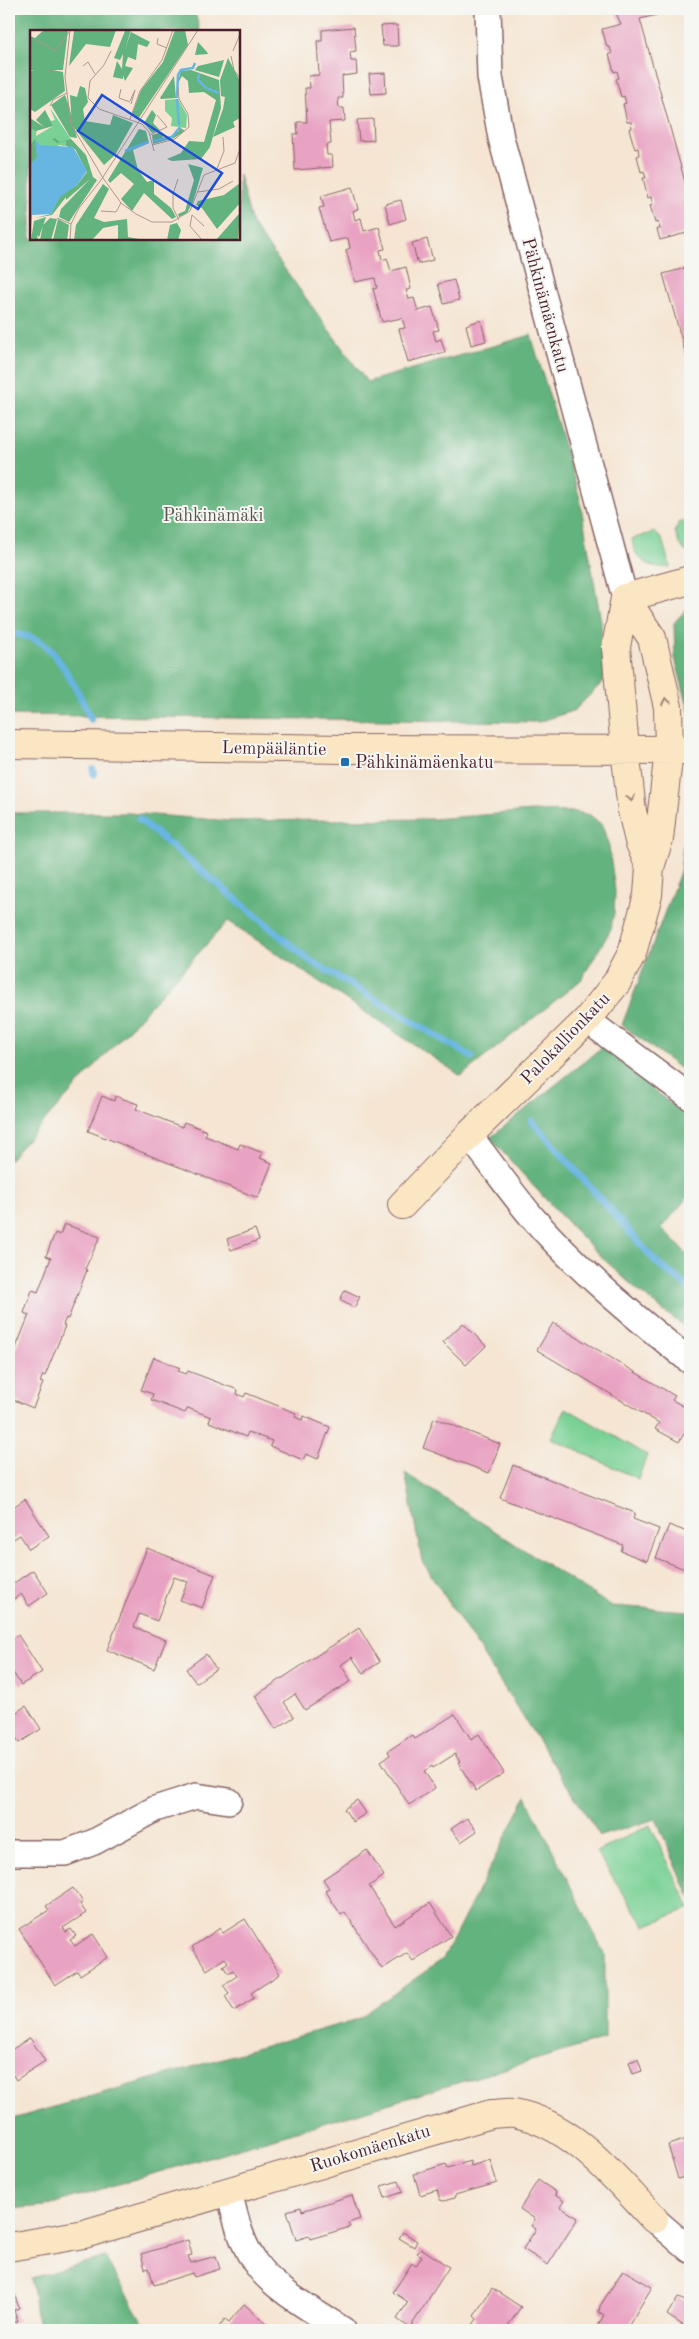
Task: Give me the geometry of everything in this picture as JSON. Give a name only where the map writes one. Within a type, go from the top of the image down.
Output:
[{"type":"street","name":"Pähkinämäenkatu","points":[[488,9],[490,77],[499,129],[625,598],[652,638],[680,750]]},
{"type":"street","points":[[625,598],[690,580]]},
{"type":"street","name":"Pähkinämäenkatu","points":[[625,598],[616,647],[625,749]]},
{"type":"street","name":"Lempääläntie","points":[[9,744],[344,749],[680,750]]},
{"type":"street","name":"Palokallionkatu","points":[[625,749],[632,811],[639,841],[650,867]]},
{"type":"street","name":"Palokallionkatu","points":[[402,1205],[469,1135],[587,1020],[617,982],[632,953],[648,895],[650,867],[659,839],[680,750]]},
{"type":"street","points":[[587,1020],[690,1097]]},
{"type":"street","points":[[469,1135],[533,1217],[582,1268],[624,1307],[690,1361]]},
{"type":"street","points":[[9,1853],[65,1854],[94,1842],[155,1809],[188,1798],[196,1796],[228,1801]]},
{"type":"street","name":"Ruokomäenkatu","points":[[9,2247],[84,2234],[448,2125],[491,2114],[513,2113],[556,2128],[572,2139],[654,2219],[687,2242]]},
{"type":"street","points":[[229,2191],[238,2224],[249,2252],[259,2268],[270,2280],[343,2330]]},
{"type":"green space","name":"Pähkinämäki","points":[[9,9],[194,9],[200,30],[30,30],[30,240],[240,240],[240,179],[252,224],[367,382],[531,335],[579,495],[601,621],[604,681],[575,710],[539,722],[9,715]]},
{"type":"green space","points":[[690,518],[690,551],[686,552],[679,544],[675,531],[679,523]]},
{"type":"green space","points":[[654,532],[662,539],[670,567],[650,565],[640,558],[633,547],[632,539]]},
{"type":"green space","points":[[690,605],[690,714],[675,658],[674,623]]},
{"type":"green space","points":[[532,811],[576,812],[590,815],[602,825],[609,846],[615,891],[614,913],[610,931],[581,980],[461,1076],[228,921],[9,1160],[9,813],[128,813],[231,821],[433,819]]},
{"type":"green space","points":[[690,831],[690,1076],[622,1025],[680,872],[684,839]]},
{"type":"green space","points":[[602,1047],[690,1120],[690,1194],[662,1228],[690,1257],[690,1330],[662,1310],[609,1265],[560,1215],[490,1138]]},
{"type":"green space","points":[[566,1408],[647,1455],[638,1479],[551,1438]]},
{"type":"green space","points":[[405,1473],[611,1606],[690,1611],[690,1898],[656,1819],[600,1836],[422,1561]]},
{"type":"green space","points":[[526,1797],[605,1955],[605,2039],[45,2206],[9,2209],[9,2120],[358,2019],[443,1959]]},
{"type":"green space","points":[[650,1825],[690,1908],[645,1926],[596,1852]]},
{"type":"green space","points":[[105,2257],[147,2330],[38,2330],[31,2278]]},
{"type":"building","points":[[614,9],[655,9],[657,15],[640,19],[690,200],[690,232],[660,240],[657,229],[660,229],[658,222],[655,223],[650,205],[653,204],[651,197],[648,198],[643,178],[646,178],[644,171],[641,172],[637,156],[639,155],[638,148],[635,149],[629,129],[632,128],[631,122],[627,122],[623,104],[626,103],[624,96],[621,97],[616,79],[619,78],[617,71],[614,72],[609,54],[612,54],[610,47],[607,47],[602,29],[621,24]]},
{"type":"building","points":[[397,25],[398,46],[383,46],[381,26]]},
{"type":"building","points":[[354,27],[356,51],[350,52],[351,61],[356,61],[357,74],[342,76],[343,98],[338,98],[339,108],[344,108],[345,121],[329,122],[331,144],[326,145],[327,155],[332,155],[333,167],[295,170],[293,134],[298,134],[297,122],[307,122],[305,88],[310,88],[309,76],[319,75],[317,41],[322,41],[322,30]]},
{"type":"building","points":[[385,73],[386,93],[371,94],[369,74]]},
{"type":"building","points":[[373,119],[374,140],[359,141],[357,120]]},
{"type":"building","points":[[352,187],[358,209],[353,211],[355,220],[361,218],[364,231],[379,227],[385,249],[380,250],[382,260],[387,258],[391,271],[406,267],[411,289],[406,290],[409,299],[414,298],[418,311],[432,307],[439,330],[433,331],[436,341],[441,339],[445,352],[408,362],[399,329],[405,328],[402,318],[382,322],[373,289],[377,288],[375,278],[355,282],[346,250],[350,248],[348,238],[329,242],[319,208],[324,207],[321,196]]},
{"type":"building","points":[[401,200],[406,219],[390,224],[385,204]]},
{"type":"building","points":[[427,239],[433,260],[418,264],[412,243]]},
{"type":"building","points":[[690,267],[690,369],[663,274]]},
{"type":"building","points":[[454,280],[459,300],[444,304],[438,284]]},
{"type":"building","points":[[481,320],[486,341],[471,345],[466,325]]},
{"type":"building","points":[[102,1096],[114,1101],[115,1096],[138,1104],[136,1109],[182,1127],[184,1122],[207,1131],[205,1136],[238,1149],[240,1144],[263,1153],[260,1158],[272,1163],[258,1198],[88,1131]]},
{"type":"building","points":[[64,1224],[100,1237],[85,1269],[87,1270],[68,1319],[66,1318],[63,1325],[65,1326],[45,1376],[43,1375],[40,1382],[43,1383],[33,1408],[9,1398],[9,1359],[11,1360],[29,1315],[24,1313],[32,1290],[38,1292],[51,1258],[46,1256],[55,1233],[60,1235]]},
{"type":"building","points":[[255,1229],[259,1240],[231,1250],[227,1239]]},
{"type":"building","points":[[345,1290],[360,1297],[354,1308],[340,1300]]},
{"type":"building","points":[[463,1323],[486,1346],[466,1365],[443,1342]]},
{"type":"building","points":[[553,1323],[675,1396],[672,1400],[690,1410],[690,1424],[679,1442],[655,1429],[659,1423],[537,1350]]},
{"type":"building","points":[[154,1357],[180,1368],[178,1371],[186,1374],[188,1371],[238,1390],[237,1394],[244,1397],[246,1393],[296,1413],[295,1417],[302,1420],[303,1416],[330,1427],[318,1459],[306,1454],[303,1460],[270,1446],[272,1441],[248,1432],[246,1437],[209,1422],[211,1417],[188,1408],[185,1413],[151,1400],[153,1394],[141,1390]]},
{"type":"building","points":[[434,1418],[500,1444],[489,1473],[423,1448]]},
{"type":"building","points":[[513,1465],[635,1513],[633,1519],[659,1529],[647,1561],[621,1551],[623,1545],[500,1498]]},
{"type":"building","points":[[25,1499],[49,1536],[29,1549],[20,1535],[9,1542],[9,1510]]},
{"type":"building","points":[[669,1525],[690,1533],[690,1571],[656,1558]]},
{"type":"building","points":[[147,1548],[215,1575],[202,1608],[180,1600],[188,1582],[174,1577],[157,1621],[139,1614],[134,1627],[166,1640],[154,1669],[107,1650]]},
{"type":"building","points":[[33,1570],[48,1593],[29,1606],[21,1594],[9,1602],[9,1574],[14,1583]]},
{"type":"building","points":[[359,1628],[380,1662],[363,1673],[352,1657],[341,1665],[351,1681],[305,1710],[295,1694],[284,1702],[294,1717],[276,1729],[255,1696]]},
{"type":"building","points":[[18,1635],[42,1672],[21,1685],[12,1671],[9,1674],[9,1641]]},
{"type":"building","points":[[206,1654],[216,1669],[196,1683],[186,1669]]},
{"type":"building","points":[[26,1706],[41,1729],[19,1743],[11,1732],[9,1733],[9,1717]]},
{"type":"building","points":[[455,1714],[471,1739],[479,1734],[504,1773],[476,1791],[458,1763],[460,1762],[455,1754],[433,1768],[432,1766],[424,1771],[435,1788],[409,1805],[381,1761],[390,1755],[388,1751],[412,1735],[415,1739]]},
{"type":"building","points":[[357,1800],[366,1813],[353,1822],[344,1809]]},
{"type":"building","points":[[467,1818],[477,1831],[461,1842],[451,1829]]},
{"type":"building","points":[[367,1850],[384,1876],[369,1886],[395,1926],[430,1903],[451,1936],[413,1961],[407,1953],[382,1969],[345,1912],[341,1915],[325,1890],[329,1888],[323,1879]]},
{"type":"building","points":[[73,1888],[83,1902],[80,1904],[86,1913],[63,1928],[66,1932],[71,1929],[76,1936],[70,1940],[75,1946],[93,1934],[108,1957],[80,1975],[77,1971],[55,1985],[19,1929],[49,1910],[46,1906]]},
{"type":"building","points":[[245,1919],[280,1974],[251,1993],[254,1998],[234,2011],[225,1996],[229,1993],[223,1985],[237,1976],[233,1970],[228,1973],[223,1966],[228,1962],[225,1958],[207,1970],[192,1947],[220,1928],[223,1933]]},
{"type":"building","points":[[30,2038],[45,2061],[16,2080],[13,2075],[9,2078],[9,2047],[11,2050]]},
{"type":"building","points":[[638,2059],[642,2071],[633,2074],[629,2062]]},
{"type":"building","points":[[690,2138],[690,2175],[678,2179],[668,2145]]},
{"type":"building","points":[[490,2160],[497,2183],[455,2195],[454,2198],[444,2201],[440,2200],[437,2190],[420,2195],[414,2174],[446,2164],[448,2168],[470,2161],[471,2166]]},
{"type":"building","points":[[538,2180],[556,2192],[555,2195],[564,2201],[560,2207],[578,2218],[548,2265],[523,2249],[536,2229],[531,2226],[535,2219],[520,2209]]},
{"type":"building","points":[[399,2181],[403,2192],[385,2198],[381,2186]]},
{"type":"building","points":[[352,2195],[360,2219],[348,2223],[350,2227],[310,2239],[309,2236],[296,2240],[287,2211],[301,2207],[302,2211]]},
{"type":"building","points":[[403,2232],[417,2241],[414,2247],[399,2238]]},
{"type":"building","points":[[188,2240],[192,2255],[188,2256],[191,2263],[216,2256],[220,2269],[194,2277],[192,2273],[154,2285],[149,2268],[145,2269],[141,2254]]},
{"type":"building","points":[[421,2248],[449,2267],[410,2328],[397,2319],[408,2302],[393,2292],[412,2263],[416,2266],[422,2256],[417,2253]]},
{"type":"building","points":[[623,2270],[652,2287],[626,2330],[595,2330],[604,2315],[599,2312],[600,2306]]},
{"type":"building","points":[[492,2288],[521,2307],[505,2330],[469,2330],[477,2319],[474,2316]]},
{"type":"building","points":[[14,2293],[19,2308],[14,2310],[18,2321],[11,2323],[13,2330],[9,2330],[9,2294]]},
{"type":"building","points":[[678,2297],[690,2304],[690,2330],[681,2330],[684,2326],[667,2315]]},
{"type":"building","points":[[244,2304],[274,2330],[217,2329],[225,2319],[229,2322]]},
{"type":"waterway","points":[[9,632],[35,639],[55,655],[91,719]]},
{"type":"waterway","points":[[93,770],[94,774]]},
{"type":"waterway","points":[[139,819],[309,960],[472,1057]]},
{"type":"waterway","points":[[532,1121],[657,1263],[690,1289]]},
{"type":"place","name":"Pähkinämäenkatu","points":[[345,762]]}]
